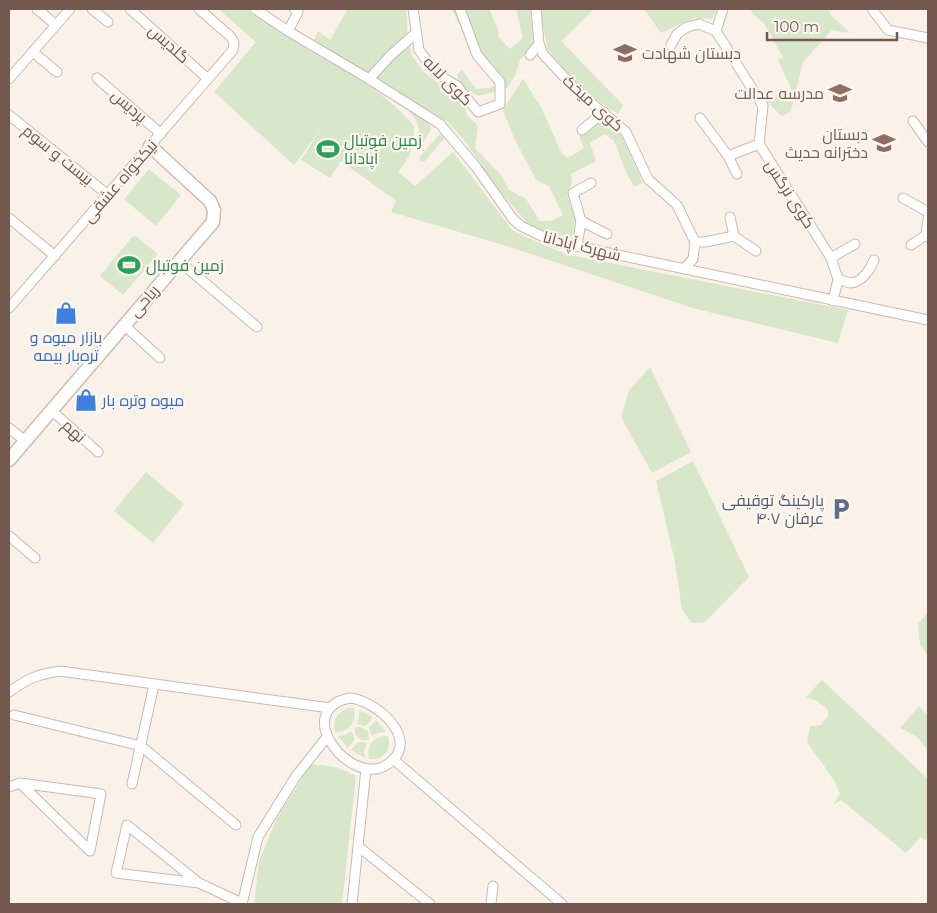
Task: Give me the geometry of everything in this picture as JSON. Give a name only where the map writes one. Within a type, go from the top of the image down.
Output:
[{"type":"street","points":[[37,9],[56,24]]},
{"type":"street","points":[[10,76],[70,9]]},
{"type":"street","points":[[92,9],[108,22]]},
{"type":"street","name":"گلدیس","points":[[130,9],[208,79]]},
{"type":"street","name":"نیکخواه عشقی","points":[[9,308],[233,50],[234,43],[231,37],[199,9]]},
{"type":"street","name":"شهرک آپادانا","points":[[255,9],[440,124],[521,226],[552,241],[928,320]]},
{"type":"street","points":[[288,31],[298,12],[294,9]]},
{"type":"street","name":"کوی لاله","points":[[413,9],[419,50],[436,73],[457,86],[478,112],[500,104],[500,82],[477,55],[460,9]]},
{"type":"street","name":"کوی میخک","points":[[536,9],[539,44],[543,54],[576,90],[626,132],[648,179],[677,205],[695,242]]},
{"type":"street","points":[[671,45],[677,34],[687,27],[699,24],[716,31],[723,9]]},
{"type":"street","points":[[872,9],[888,30],[928,38]]},
{"type":"street","name":"کوی نرگس","points":[[716,31],[763,106],[759,144],[831,258],[838,279]]},
{"type":"street","points":[[369,79],[391,55],[416,33]]},
{"type":"street","points":[[530,55],[539,44]]},
{"type":"street","points":[[33,52],[57,72]]},
{"type":"street","name":"پردیس","points":[[97,78],[161,134]]},
{"type":"street","points":[[582,130],[604,112]]},
{"type":"street","name":"بیست و سوم","points":[[9,115],[108,195]]},
{"type":"street","points":[[700,118],[728,156],[737,174]]},
{"type":"street","points":[[912,121],[928,142]]},
{"type":"street","points":[[728,156],[759,144]]},
{"type":"street","name":"ریاحی","points":[[9,460],[213,222],[214,210],[210,201],[150,146]]},
{"type":"street","points":[[576,246],[581,221],[573,193],[591,183]]},
{"type":"street","points":[[903,198],[928,212]]},
{"type":"street","points":[[730,217],[734,236]]},
{"type":"street","points":[[9,218],[54,256]]},
{"type":"street","points":[[911,245],[927,236],[928,219]]},
{"type":"street","points":[[581,221],[606,234]]},
{"type":"street","points":[[684,269],[693,259],[695,242],[705,242],[734,236],[756,250]]},
{"type":"street","points":[[831,258],[855,244]]},
{"type":"street","points":[[833,301],[838,279],[851,283],[861,278],[869,271],[874,260]]},
{"type":"street","points":[[179,261],[257,327]]},
{"type":"street","points":[[124,325],[160,358]]},
{"type":"street","name":"نهم","points":[[51,410],[98,452]]},
{"type":"street","points":[[9,428],[25,441]]},
{"type":"street","points":[[9,536],[35,558]]},
{"type":"street","points":[[9,692],[27,679],[44,673],[60,671],[330,708]]},
{"type":"street","points":[[132,784],[154,685]]},
{"type":"street","points":[[350,698],[366,702],[380,711],[392,723],[399,738],[399,746],[394,759],[381,768],[366,769],[343,757],[327,737],[324,722],[330,708],[336,703],[350,698]]},
{"type":"street","points":[[14,715],[141,746],[236,825]]},
{"type":"street","points":[[199,883],[116,873],[127,825],[199,883],[242,904],[258,837],[296,776],[327,737]]},
{"type":"street","points":[[394,759],[562,904]]},
{"type":"street","points":[[352,904],[366,769]]},
{"type":"street","points":[[9,787],[20,783],[100,794],[90,851],[20,783]]},
{"type":"street","points":[[359,847],[430,904]]},
{"type":"street","points":[[491,904],[493,886]]},
{"type":"green space","points":[[218,9],[247,9],[253,15],[315,54],[368,85],[392,103],[414,126],[411,151],[398,172],[415,186],[453,152],[513,231],[565,254],[848,310],[838,343],[696,309],[513,248],[391,212],[396,201],[341,161],[330,178],[301,160],[321,129],[294,165],[214,92],[256,42]]},
{"type":"green space","points":[[348,9],[406,9],[408,37],[412,56],[424,72],[464,103],[467,115],[478,126],[475,148],[501,175],[509,190],[526,199],[540,221],[551,221],[563,215],[549,186],[536,180],[514,138],[503,110],[523,79],[541,107],[562,154],[568,158],[584,148],[579,136],[604,119],[621,135],[643,183],[634,187],[614,141],[605,134],[590,143],[596,161],[571,174],[572,183],[567,194],[575,218],[572,238],[547,232],[528,224],[497,188],[464,140],[448,122],[314,40],[318,31],[330,40]]},
{"type":"green space","points":[[452,9],[489,9],[499,31],[498,36],[510,49],[523,38],[516,9],[530,9],[534,43],[520,60],[515,76],[507,88],[478,96],[460,85],[457,74],[462,70],[476,89],[490,88],[497,84],[472,52]]},
{"type":"green space","points":[[540,9],[594,9],[561,41],[623,105],[618,114],[587,93],[571,78],[547,48]]},
{"type":"green space","points":[[644,9],[716,9],[712,19],[694,18],[661,33]]},
{"type":"green space","points":[[750,9],[827,9],[850,33],[832,30],[803,62],[791,111],[782,116],[767,102],[778,95],[783,99],[789,94],[791,88],[778,60],[783,57],[764,23]]},
{"type":"green space","points":[[411,109],[431,126],[417,152],[415,150],[419,130],[416,121],[409,112]]},
{"type":"green space","points":[[440,134],[445,136],[444,139],[425,161],[421,162],[420,156]]},
{"type":"green space","points":[[149,169],[181,195],[156,226],[124,199]]},
{"type":"green space","name":"زمین فوتبال","points":[[134,235],[158,254],[123,295],[100,276]]},
{"type":"green space","points":[[650,367],[691,452],[652,473],[621,417],[629,390]]},
{"type":"green space","points":[[693,461],[749,577],[705,622],[692,623],[682,609],[674,557],[656,481]]},
{"type":"green space","points":[[146,472],[184,504],[153,543],[114,511]]},
{"type":"green space","points":[[928,612],[928,656],[920,644],[918,624]]},
{"type":"green space","points":[[822,680],[928,779],[928,836],[925,840],[921,837],[906,853],[841,800],[833,805],[840,794],[834,780],[807,742],[810,726],[820,725],[828,717],[828,710],[817,701],[806,697]]},
{"type":"green space","points":[[919,706],[928,716],[928,750],[917,737],[900,728]]},
{"type":"green space","points":[[354,708],[353,722],[348,728],[335,732],[335,719],[339,713]]},
{"type":"green space","points":[[359,710],[373,717],[366,726],[357,724]]},
{"type":"green space","points":[[376,720],[386,732],[372,736],[369,728]]},
{"type":"green space","points":[[360,727],[368,731],[369,740],[361,740],[356,736],[354,728]]},
{"type":"green space","points":[[351,731],[355,739],[348,748],[338,736],[345,735]]},
{"type":"green space","points":[[383,736],[388,736],[389,745],[386,753],[379,758],[369,759],[368,754],[372,743]]},
{"type":"green space","points":[[358,742],[367,743],[364,750],[365,758],[351,750]]},
{"type":"green space","points":[[311,764],[336,767],[356,776],[342,904],[254,904],[259,861],[277,818]]},
{"type":"place","name":"دبستان شهادت","points":[[625,53]]},
{"type":"place","name":"مدرسه عدالت","points":[[840,93]]},
{"type":"place","name":"دبستان دخترانه حدیث","points":[[884,143]]},
{"type":"place","name":"زمین فوتبال آپادانا","points":[[328,149]]},
{"type":"place","name":"زمین فوتبال","points":[[129,265]]},
{"type":"place","name":"بازار میوه و تره‌بار بیمه","points":[[66,313]]},
{"type":"place","name":"میوه وتره بار","points":[[86,400]]},
{"type":"place","name":"پارکینگ توقیفی عرفان ۴۰۷","points":[[841,509]]}]
